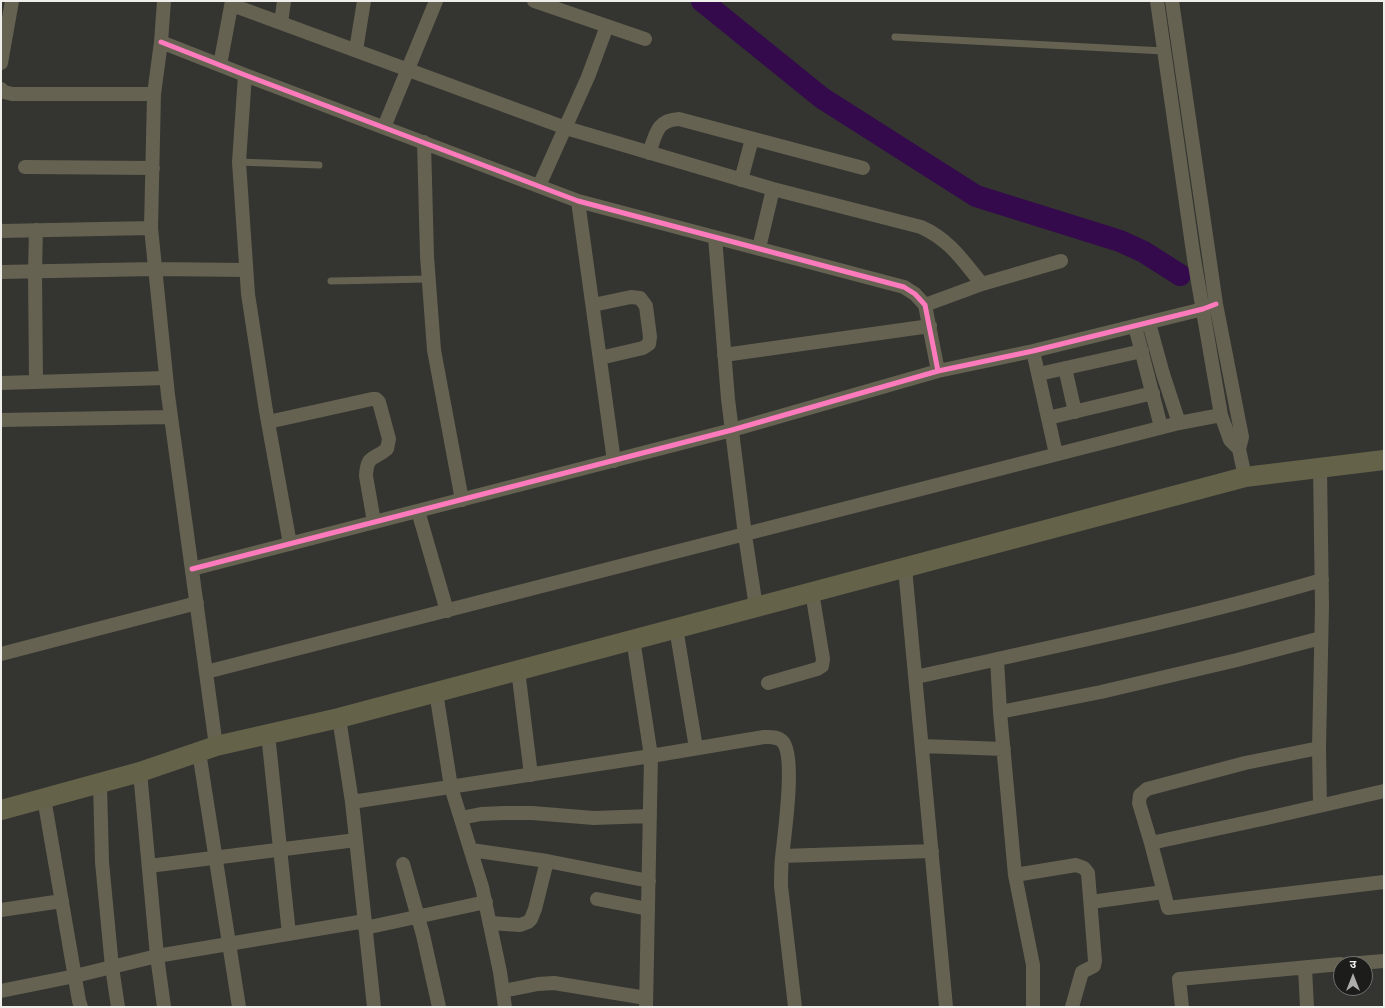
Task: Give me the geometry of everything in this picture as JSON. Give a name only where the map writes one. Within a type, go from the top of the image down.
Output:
[{"type":"main road","points":[[1,810],[100,784],[207,749],[339,718],[1245,477],[1384,460]]},
{"type":"street","points":[[1,63],[5,18],[12,1]]},
{"type":"street","points":[[164,1],[161,42],[154,94],[151,228],[166,378],[206,672],[207,749],[216,857],[239,1007]]},
{"type":"street","points":[[281,23],[284,1]]},
{"type":"street","points":[[356,50],[364,1]]},
{"type":"street","points":[[384,127],[436,1]]},
{"type":"street","points":[[534,1],[645,39]]},
{"type":"street","points":[[1157,1],[1194,260],[1221,415],[1230,440],[1239,449]]},
{"type":"street","points":[[1172,1],[1216,304],[1242,438],[1239,449],[1245,477]]},
{"type":"street","points":[[220,65],[232,3],[281,23],[566,128],[772,189],[921,227],[932,232],[951,246],[982,284]]},
{"type":"street","points":[[539,186],[588,77],[608,26]]},
{"type":"street","points":[[161,42],[578,201],[904,287],[915,294],[925,305],[938,371]]},
{"type":"street","points":[[245,75],[239,162],[248,294],[268,422],[290,544]]},
{"type":"street","points":[[1,89],[4,92],[12,94],[154,94]]},
{"type":"street","points":[[649,153],[660,125],[672,119],[679,119],[863,168]]},
{"type":"street","points":[[741,180],[752,139]]},
{"type":"street","points":[[424,142],[429,278],[434,350],[462,500]]},
{"type":"street","points":[[26,167],[153,168]]},
{"type":"street","points":[[759,248],[772,189]]},
{"type":"street","points":[[578,201],[614,461]]},
{"type":"street","points":[[1,231],[151,228]]},
{"type":"street","points":[[36,230],[36,382]]},
{"type":"street","points":[[715,237],[724,355],[732,430],[745,535],[756,607]]},
{"type":"street","points":[[925,305],[982,284],[1061,262]]},
{"type":"street","points":[[1,272],[156,269],[246,270]]},
{"type":"street","points":[[593,305],[631,297],[640,298],[646,306],[650,337],[648,344],[643,348],[600,358]]},
{"type":"street","points":[[192,569],[732,430],[938,371],[1033,351],[1203,309],[1216,304]]},
{"type":"street","points":[[1142,324],[1142,351],[1161,427]]},
{"type":"street","points":[[1142,324],[1163,374],[1179,423]]},
{"type":"street","points":[[724,355],[930,326]]},
{"type":"street","points":[[1033,351],[1056,454]]},
{"type":"street","points":[[1039,374],[1142,351]]},
{"type":"street","points":[[1065,368],[1075,412]]},
{"type":"street","points":[[1,383],[166,378]]},
{"type":"street","points":[[1048,418],[1152,393]]},
{"type":"street","points":[[268,422],[376,399],[381,405],[389,439],[387,448],[375,455],[368,463],[366,469],[374,522]]},
{"type":"street","points":[[206,672],[745,535],[1161,427],[1221,415]]},
{"type":"street","points":[[1,420],[171,417]]},
{"type":"street","points":[[1320,468],[1322,580],[1319,748],[1320,806]]},
{"type":"street","points":[[418,511],[447,610]]},
{"type":"street","points":[[905,568],[946,1007]]},
{"type":"street","points":[[916,677],[1265,597],[1322,580]]},
{"type":"street","points":[[768,684],[817,669],[822,666],[823,659],[812,592]]},
{"type":"street","points":[[1,654],[196,603]]},
{"type":"street","points":[[676,628],[696,748]]},
{"type":"street","points":[[1000,712],[1101,692],[1237,660],[1321,638]]},
{"type":"street","points":[[502,991],[538,984],[554,983],[646,1003],[651,756],[633,639]]},
{"type":"street","points":[[997,659],[1000,712],[1015,875],[1034,965],[1033,1007]]},
{"type":"street","points":[[518,670],[531,775]]},
{"type":"street","points":[[436,692],[451,787],[486,902],[505,1007]]},
{"type":"street","points":[[339,718],[352,802],[374,1007]]},
{"type":"street","points":[[268,734],[289,934]]},
{"type":"street","points":[[352,802],[531,775],[764,737],[778,737],[787,748],[789,759],[787,819],[782,856],[781,886],[795,1007]]},
{"type":"street","points":[[922,746],[1004,749]]},
{"type":"street","points":[[1319,748],[1245,763],[1146,789],[1140,795],[1139,803],[1168,908],[1384,882]]},
{"type":"street","points":[[140,772],[157,956],[164,1007]]},
{"type":"street","points":[[100,784],[102,862],[112,967],[118,1007]]},
{"type":"street","points":[[1151,843],[1384,791]]},
{"type":"street","points":[[44,798],[81,1007]]},
{"type":"street","points":[[461,818],[481,814],[504,813],[532,813],[594,818],[650,816]]},
{"type":"street","points":[[149,866],[356,840]]},
{"type":"street","points":[[471,850],[547,862],[648,881]]},
{"type":"street","points":[[782,856],[932,851]]},
{"type":"street","points":[[490,923],[520,925],[531,919],[536,909],[547,862]]},
{"type":"street","points":[[403,864],[423,935],[439,1007]]},
{"type":"street","points":[[1015,875],[1076,865],[1084,868],[1088,873],[1095,961],[1094,966],[1082,972],[1072,1007]]},
{"type":"street","points":[[1091,902],[1164,892]]},
{"type":"street","points":[[597,900],[648,909]]},
{"type":"street","points":[[1,910],[62,901]]},
{"type":"street","points":[[1,992],[157,956],[289,934],[418,917],[486,902]]},
{"type":"street","points":[[1373,962],[1384,961]]},
{"type":"street","points":[[1182,1007],[1180,979],[1333,965]]},
{"type":"street","points":[[1305,968],[1306,1007]]},
{"type":"lane","points":[[895,37],[1164,51]]},
{"type":"lane","points":[[239,162],[319,165]]},
{"type":"lane","points":[[331,281],[429,278]]},
{"type":"waterway","points":[[702,1],[822,98],[976,196],[1120,241],[1144,252],[1180,275]]},
{"type":"cycle path","points":[[161,42],[578,201],[904,287],[915,294],[925,305],[938,371]]},
{"type":"cycle path","points":[[192,569],[732,430],[938,371],[1033,351],[1203,309],[1216,304]]}]
